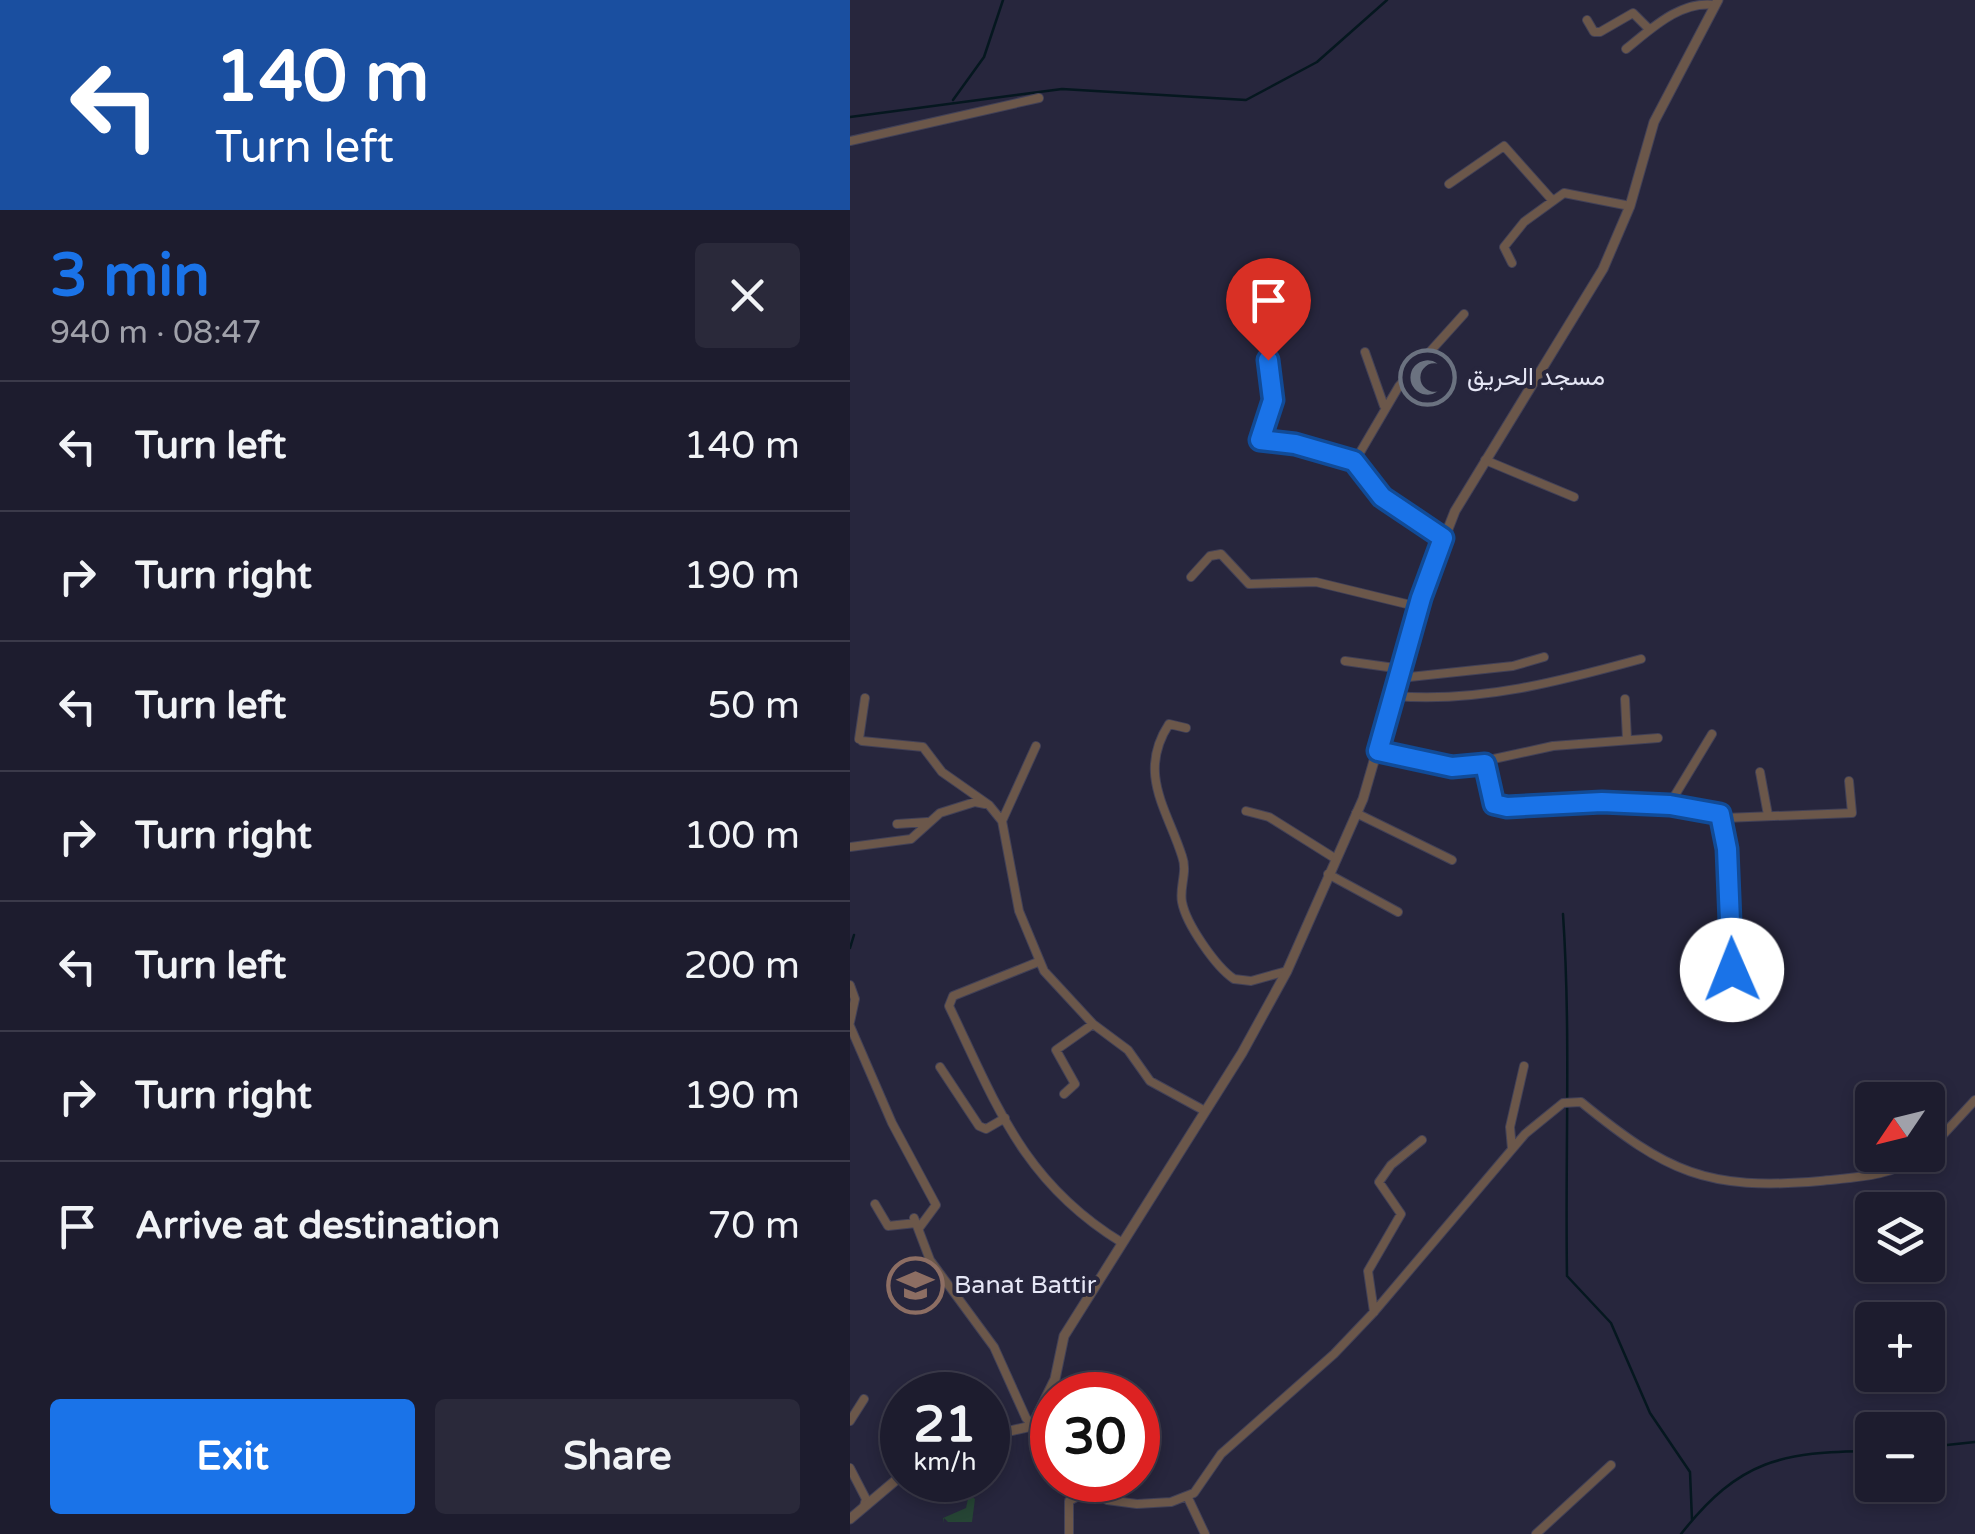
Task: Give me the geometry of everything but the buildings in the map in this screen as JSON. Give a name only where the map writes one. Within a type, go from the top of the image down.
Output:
[{"type":"street","points":[[1626,50],[1648,28],[1696,5],[1716,3]]},
{"type":"street","points":[[1056,1372],[1064,1336],[1287,971],[1356,813],[1443,538],[1485,460],[1603,269],[1630,206],[1654,122],[1716,3]]},
{"type":"street","points":[[1587,20],[1594,32],[1600,32],[1633,13],[1648,28]]},
{"type":"street","points":[[850,140],[1039,98]]},
{"type":"street","points":[[1449,184],[1504,146],[1553,201]]},
{"type":"street","points":[[1512,263],[1504,247],[1524,222],[1564,193],[1630,206]]},
{"type":"street","points":[[1354,461],[1384,406],[1464,314]]},
{"type":"street","points":[[1365,352],[1368,372],[1384,406]]},
{"type":"street","points":[[1268,360],[1273,400],[1260,440],[1295,444],[1354,461],[1382,497],[1443,538]]},
{"type":"street","points":[[1485,460],[1574,497]]},
{"type":"street","points":[[1191,578],[1210,556],[1221,554],[1249,584],[1316,582],[1420,607]]},
{"type":"street","points":[[1345,660],[1401,673],[1513,666],[1544,657]]},
{"type":"street","points":[[1395,696],[1448,698],[1536,687],[1641,659]]},
{"type":"street","points":[[866,698],[861,740],[922,748],[942,772],[989,805],[1002,821],[1019,911],[1038,962],[1093,1024],[1128,1050],[1150,1081],[1205,1110]]},
{"type":"street","points":[[1625,699],[1626,738]]},
{"type":"street","points":[[1186,728],[1169,724],[1158,747],[1153,772],[1162,813],[1184,864],[1182,905],[1234,979],[1251,981],[1287,971]]},
{"type":"street","points":[[1670,805],[1712,734]]},
{"type":"street","points":[[1378,751],[1452,767],[1528,750],[1658,738]]},
{"type":"street","points":[[1002,821],[1036,746]]},
{"type":"street","points":[[1482,763],[1489,774],[1488,794],[1501,806],[1670,805],[1724,818],[1852,813],[1849,781]]},
{"type":"street","points":[[1760,772],[1768,815]]},
{"type":"street","points":[[897,824],[927,822],[975,802],[989,805]]},
{"type":"street","points":[[1246,811],[1270,817],[1336,860]]},
{"type":"street","points":[[1356,813],[1452,860]]},
{"type":"street","points":[[1724,818],[1732,973]]},
{"type":"street","points":[[850,848],[910,839],[921,833],[927,822]]},
{"type":"street","points":[[1328,874],[1398,912]]},
{"type":"street","points":[[1038,962],[949,999],[982,1083],[1029,1162],[1082,1216],[1122,1242]]},
{"type":"street","points":[[850,985],[854,999],[850,1024],[892,1122],[936,1205],[917,1223],[888,1226],[876,1204]]},
{"type":"street","points":[[1064,1094],[1075,1084],[1056,1050],[1093,1024]]},
{"type":"street","points":[[1512,1148],[1510,1127],[1524,1066]]},
{"type":"street","points":[[940,1067],[979,1126],[986,1128],[1005,1118]]},
{"type":"street","points":[[1160,1501],[1188,1498],[1226,1448],[1322,1365],[1374,1312],[1512,1148],[1539,1121],[1574,1100],[1651,1155],[1688,1172],[1738,1182],[1784,1185],[1873,1177],[1884,1172]]},
{"type":"street","points":[[1945,1131],[1975,1100]]},
{"type":"street","points":[[1374,1312],[1368,1271],[1387,1232],[1401,1214],[1380,1182],[1391,1164],[1422,1140]]},
{"type":"street","points":[[917,1223],[922,1246],[994,1348],[1030,1422]]},
{"type":"street","points":[[850,1421],[864,1398]]},
{"type":"street","points":[[1536,1534],[1610,1464]]},
{"type":"street","points":[[850,1468],[866,1499],[864,1506]]},
{"type":"street","points":[[850,1519],[880,1492]]},
{"type":"street","points":[[1188,1498],[1205,1534]]},
{"type":"street","points":[[1069,1502],[1069,1534]]},
{"type":"street","points":[[1122,1502],[1154,1502]]},
{"type":"green space","points":[[967,1502],[975,1502],[972,1522],[948,1522],[944,1518],[943,1523],[943,1518],[966,1508]]},
{"type":"waterway","points":[[953,100],[984,57],[1003,0]]},
{"type":"waterway","points":[[850,117],[1062,89],[1246,100],[1317,62],[1387,0]]},
{"type":"waterway","points":[[1563,914],[1567,1276],[1611,1323],[1650,1413],[1690,1472],[1692,1520]]},
{"type":"waterway","points":[[850,948],[854,935]]},
{"type":"waterway","points":[[1945,1445],[1975,1442]]},
{"type":"waterway","points":[[1681,1534],[1723,1490],[1765,1465],[1812,1454],[1855,1452]]},
{"type":"place","name":"مسجد الحريق","points":[[1428,377]]},
{"type":"place","name":"Banat Battir","points":[[915,1285]]},
{"type":"route","points":[[1268,360],[1273,400],[1260,440],[1295,444],[1354,461],[1382,497],[1412,521],[1443,538],[1421,598],[1378,751],[1452,767],[1485,764],[1488,794],[1494,804],[1507,807],[1602,802],[1670,805],[1720,814],[1724,818],[1727,849],[1732,970]]}]
